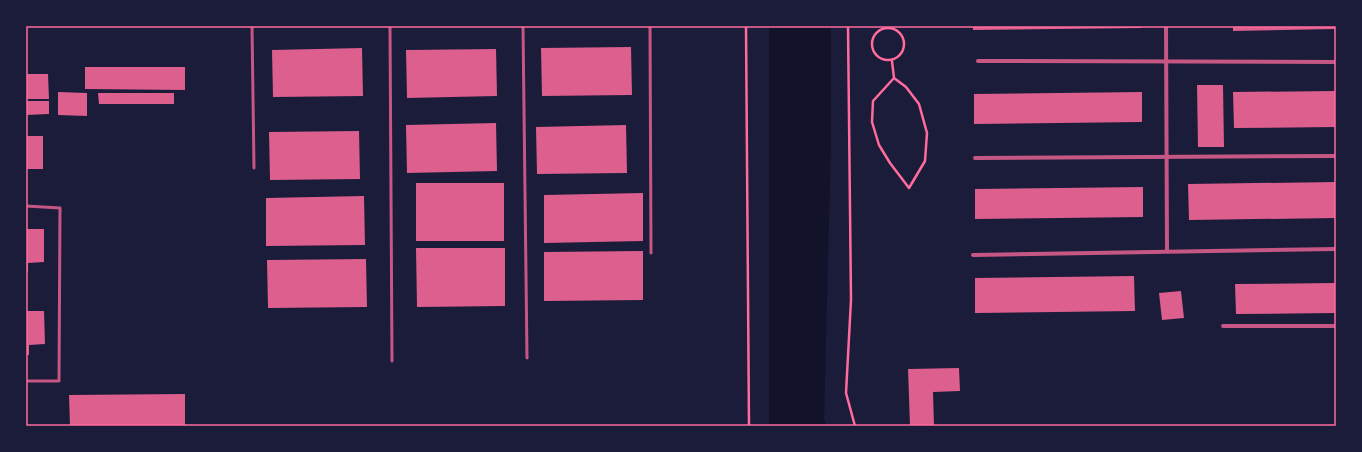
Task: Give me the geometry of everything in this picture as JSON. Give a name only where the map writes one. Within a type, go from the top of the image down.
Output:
[{"type":"street","points":[[1166,26],[1167,251]]},
{"type":"street","points":[[978,61],[1336,62]]},
{"type":"street","points":[[975,158],[1336,156]]},
{"type":"street","points":[[973,255],[1336,249]]},
{"type":"street","points":[[1223,326],[1336,326]]},
{"type":"lane","points":[[252,26],[254,168]]},
{"type":"lane","points":[[390,26],[392,362]]},
{"type":"lane","points":[[523,26],[527,358]]},
{"type":"lane","points":[[650,26],[651,252]]},
{"type":"lane","points":[[26,206],[60,208],[59,382],[26,381]]},
{"type":"path","points":[[746,26],[749,426]]},
{"type":"path","points":[[848,26],[851,300],[846,393],[855,426]]},
{"type":"path","points":[[887,28],[897,30],[904,38],[901,54],[892,61],[886,61],[876,56],[871,46],[874,36],[882,29],[887,28]]},
{"type":"path","points":[[892,61],[894,78],[906,87],[919,104],[927,133],[925,161],[908,188],[879,145],[872,122],[873,102],[894,78]]},
{"type":"shaded area","points":[[769,26],[831,26],[831,142],[824,418],[826,426],[769,426]]},
{"type":"building","points":[[973,26],[1141,26],[1141,28],[973,30]]},
{"type":"building","points":[[1233,26],[1336,26],[1336,29],[1233,31]]},
{"type":"building","points":[[631,47],[632,95],[542,96],[541,48]]},
{"type":"building","points":[[362,48],[363,96],[273,97],[272,50]]},
{"type":"building","points":[[496,49],[497,96],[407,98],[406,50]]},
{"type":"building","points":[[85,67],[185,67],[185,90],[85,89]]},
{"type":"building","points":[[26,74],[48,74],[49,99],[26,99]]},
{"type":"building","points":[[1197,85],[1223,85],[1224,147],[1198,147]]},
{"type":"building","points":[[1336,91],[1336,127],[1234,128],[1233,92]]},
{"type":"building","points":[[58,92],[87,93],[87,116],[58,115]]},
{"type":"building","points":[[1142,92],[1142,122],[974,124],[974,94]]},
{"type":"building","points":[[98,93],[174,93],[174,104],[99,104]]},
{"type":"building","points":[[26,101],[49,101],[49,114],[26,115]]},
{"type":"building","points":[[496,123],[497,171],[407,173],[406,125]]},
{"type":"building","points":[[626,125],[627,173],[537,174],[536,127]]},
{"type":"building","points":[[359,131],[360,179],[270,180],[269,132]]},
{"type":"building","points":[[26,136],[43,136],[43,169],[26,169]]},
{"type":"building","points":[[1336,182],[1336,218],[1189,220],[1188,184]]},
{"type":"building","points":[[416,183],[504,183],[504,241],[416,241]]},
{"type":"building","points":[[1143,187],[1143,217],[975,219],[975,189]]},
{"type":"building","points":[[643,193],[643,241],[544,243],[544,195]]},
{"type":"building","points":[[364,196],[365,245],[266,246],[266,198]]},
{"type":"building","points":[[26,229],[44,229],[44,262],[28,263],[28,272],[26,272]]},
{"type":"building","points":[[416,248],[505,248],[505,306],[417,307]]},
{"type":"building","points":[[643,251],[643,300],[544,301],[544,252]]},
{"type":"building","points":[[366,259],[367,307],[268,308],[267,260]]},
{"type":"building","points":[[1134,276],[1135,311],[975,313],[975,278]]},
{"type":"building","points":[[1336,283],[1336,313],[1236,314],[1235,284]]},
{"type":"building","points":[[1181,291],[1184,318],[1162,320],[1159,293]]},
{"type":"building","points":[[26,311],[44,311],[45,344],[29,345],[29,355],[26,355]]},
{"type":"building","points":[[959,368],[960,391],[933,392],[934,426],[910,426],[908,369]]},
{"type":"building","points":[[185,394],[185,426],[70,426],[69,395]]}]
